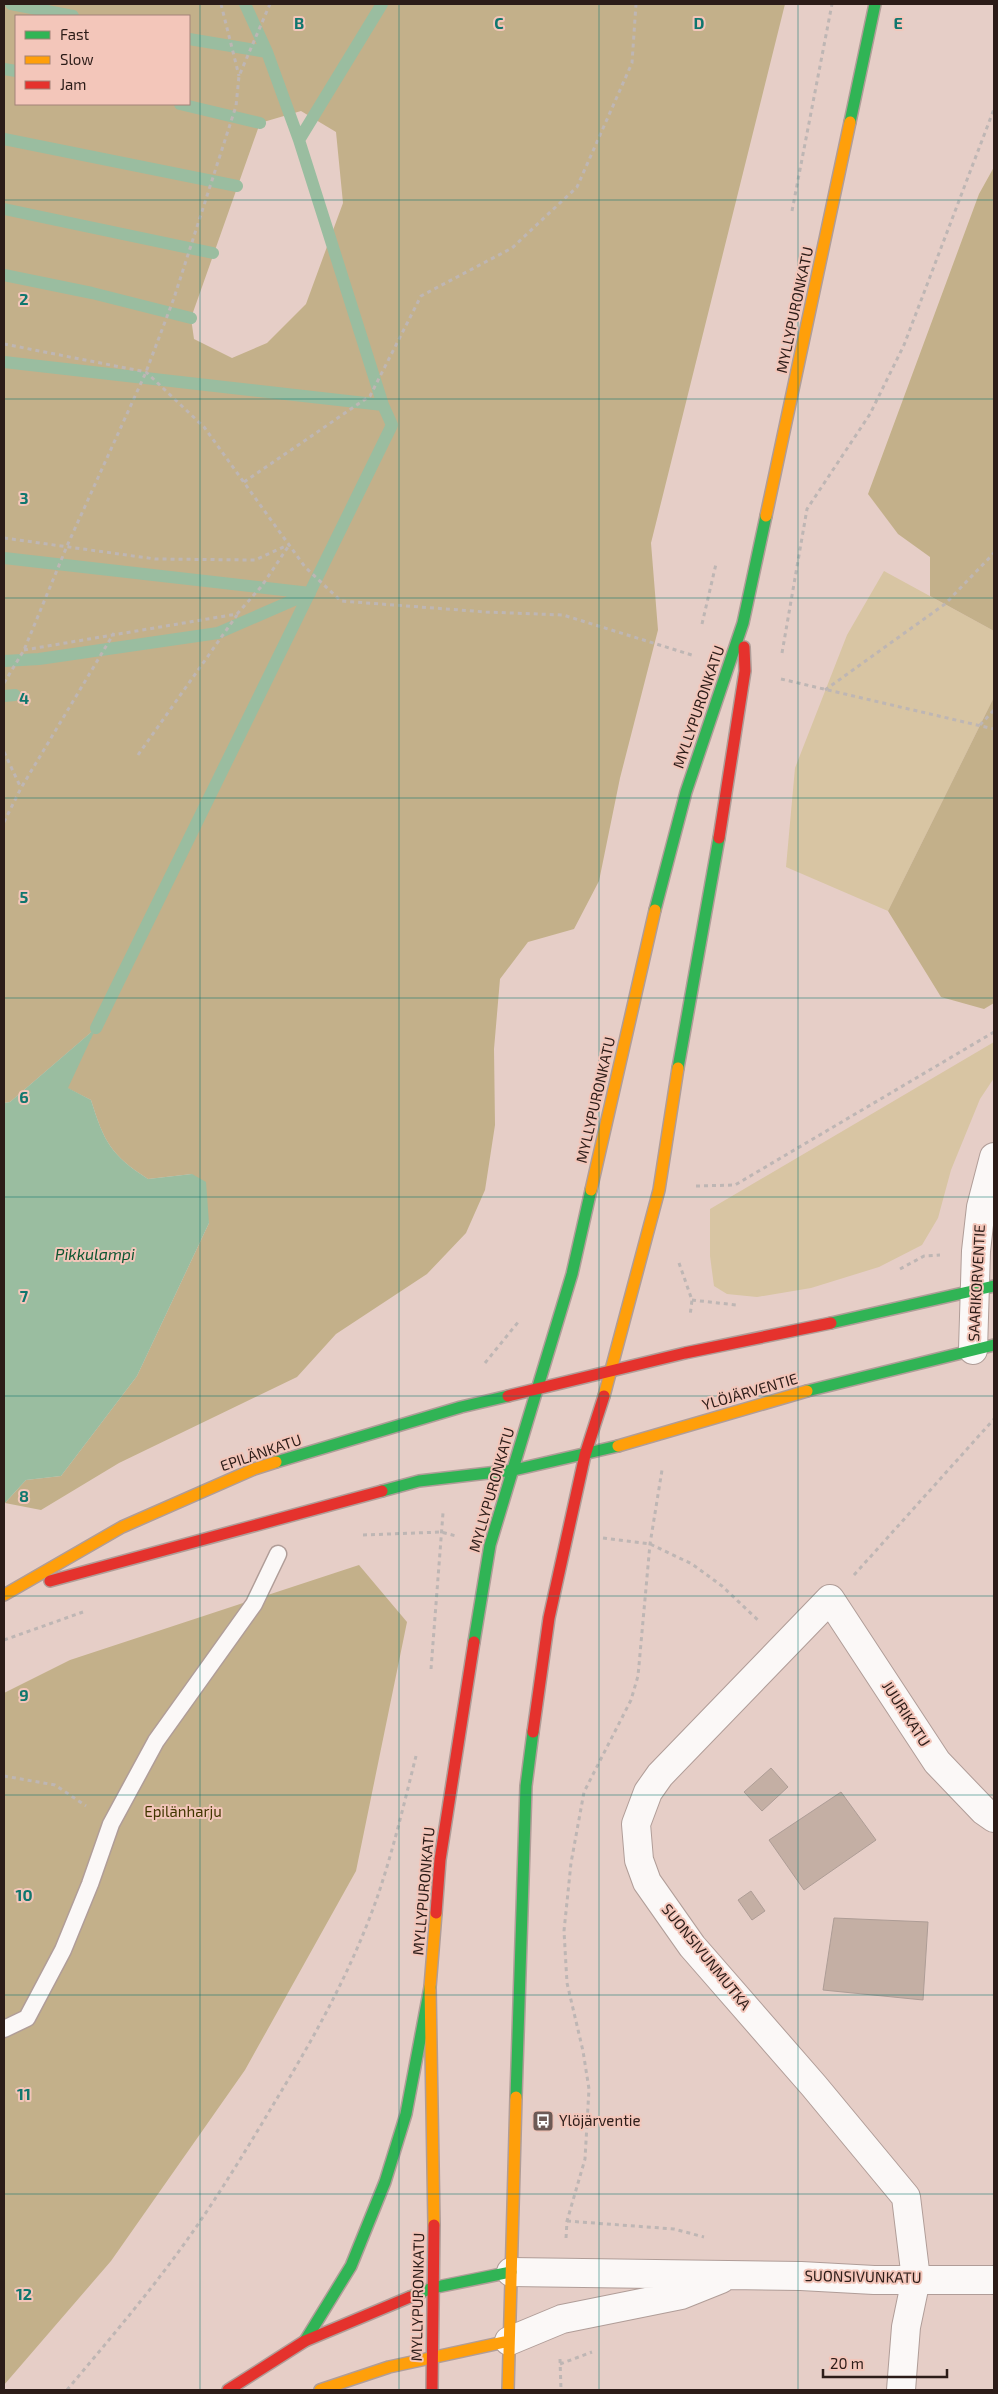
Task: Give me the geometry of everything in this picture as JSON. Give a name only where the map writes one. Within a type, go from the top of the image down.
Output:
[{"type":"main road","name":"MYLLYPURONKATU","points":[[432,2390],[434,2211],[430,1987],[440,1860],[490,1545],[572,1274],[640,970],[686,792],[743,623],[875,4]]},
{"type":"main road","name":"MYLLYPURONKATU","points":[[508,2390],[526,1786],[549,1618],[585,1455],[612,1371],[659,1190],[693,977],[723,816],[745,670],[743,623]]},
{"type":"main road","points":[[536,1389],[685,1353],[732,1345],[984,1288]]},
{"type":"main road","name":"YLÖJÄRVENTIE","points":[[514,1470],[585,1455],[815,1389],[984,1348]]},
{"type":"main road","name":"EPILÄNKATU","points":[[9,1593],[122,1527],[254,1468],[461,1407],[536,1389]]},
{"type":"main road","name":"EPILÄNKATU","points":[[9,1593],[419,1481],[514,1470]]},
{"type":"main road","points":[[305,2341],[351,2266],[385,2182],[406,2114],[430,1987]]},
{"type":"main road","points":[[228,2390],[305,2341],[432,2288],[511,2272]]},
{"type":"main road","points":[[320,2390],[355,2376],[431,2356],[509,2341]]},
{"type":"street","name":"SAARIKORVENTIE","points":[[984,1348],[981,1207],[994,1157]]},
{"type":"street","name":"SUONSIVUNMUTKA","points":[[830,1599],[660,1775],[652,1786],[636,1824],[640,1860],[647,1882],[692,1946],[814,2086],[906,2197],[916,2279],[906,2327],[900,2390]]},
{"type":"street","name":"JUURIKATU","points":[[830,1599],[937,1762],[984,1811],[994,1818]]},
{"type":"street","name":"SUONSIVUNKATU","points":[[511,2272],[732,2275],[874,2280],[994,2280]]},
{"type":"street","name":"SUONSIVUNKATU","points":[[509,2341],[562,2319],[681,2295],[732,2275]]},
{"type":"lane","points":[[4,2029],[26,2018],[63,1950],[90,1884],[111,1824],[156,1741],[254,1604],[278,1554]]},
{"type":"path","points":[[221,4],[239,76]]},
{"type":"path","points":[[4,682],[24,650],[67,546],[146,372],[174,298],[212,174],[236,106],[239,76],[270,4]]},
{"type":"path","points":[[244,482],[370,396],[421,296],[512,248],[577,187],[632,63],[636,4]]},
{"type":"path","points":[[778,678],[807,509],[870,414],[904,345],[994,109]]},
{"type":"path","points":[[4,344],[146,372],[204,427],[305,567],[341,601],[486,612],[563,615],[728,666]]},
{"type":"path","points":[[4,538],[155,559],[255,560],[290,544]]},
{"type":"path","points":[[138,755],[237,614],[261,587],[290,544]]},
{"type":"path","points":[[824,690],[945,604],[994,553]]},
{"type":"path","points":[[24,650],[114,633],[237,614]]},
{"type":"path","points":[[4,822],[21,788],[114,633]]},
{"type":"path","points":[[745,670],[994,729]]},
{"type":"path","points":[[980,725],[994,710]]},
{"type":"path","points":[[4,752],[21,788]]},
{"type":"path","points":[[688,1186],[735,1185],[994,1032]]},
{"type":"path","points":[[679,1257],[678,1266],[692,1300]]},
{"type":"path","points":[[830,1599],[872,1557],[994,1419]]},
{"type":"path","points":[[358,1536],[441,1532],[430,1674]]},
{"type":"path","points":[[585,2159],[589,2088],[568,1983],[564,1932],[571,1863],[584,1792],[596,1764],[628,1707],[638,1676],[650,1544],[692,1564],[722,1586],[784,1645]]},
{"type":"path","points":[[67,2390],[113,2336],[186,2240],[238,2163],[313,2040],[376,1899],[392,1853],[418,1750]]},
{"type":"path","points":[[4,1776],[54,1785],[111,1824]]},
{"type":"shaded area","points":[[884,571],[994,631],[994,697],[888,911],[786,867],[795,768],[847,635]]},
{"type":"shaded area","points":[[994,1042],[994,1078],[980,1099],[951,1170],[938,1218],[922,1245],[879,1267],[811,1288],[757,1297],[727,1294],[714,1286],[710,1256],[710,1209]]},
{"type":"green space","points":[[4,4],[785,4],[651,543],[658,630],[620,778],[599,881],[574,929],[528,942],[500,979],[494,1049],[495,1125],[485,1190],[466,1233],[427,1274],[336,1334],[297,1377],[119,1463],[41,1510],[5,1503],[26,1480],[61,1476],[137,1376],[209,1223],[192,1174],[148,1179],[125,1162],[110,1146],[100,1127],[91,1100],[67,1088],[95,1029],[10,1102],[4,1103]],"holes":[[[301,111],[336,132],[343,203],[306,304],[267,343],[232,358],[194,339],[191,318],[260,123]]]},
{"type":"green space","points":[[994,167],[994,631],[930,596],[930,557],[898,534],[868,494],[979,194]]},
{"type":"green space","points":[[994,697],[994,1003],[984,1009],[941,997],[888,911]]},
{"type":"green space","name":"Epilänharju","points":[[359,1565],[407,1622],[356,1871],[245,2070],[111,2261],[4,2385],[4,1693],[70,1660]]},
{"type":"water","name":"Pikkulampi","points":[[96,1028],[68,1088],[91,1100],[100,1127],[110,1146],[125,1162],[148,1179],[192,1174],[206,1182],[209,1223],[137,1376],[61,1476],[26,1480],[4,1504],[4,1103],[10,1102]]},
{"type":"building","points":[[771,1768],[788,1787],[762,1811],[744,1792]]},
{"type":"building","points":[[841,1792],[876,1840],[804,1890],[769,1840]]},
{"type":"building","points":[[751,1891],[765,1911],[752,1920],[738,1900]]},
{"type":"building","points":[[834,1918],[928,1922],[923,2000],[823,1990]]},
{"type":"waterway","points":[[11,4],[68,15]]},
{"type":"waterway","points":[[245,4],[267,52],[299,140]]},
{"type":"waterway","points":[[96,1028],[392,425],[383,405],[299,140],[382,4]]},
{"type":"waterway","points":[[190,39],[267,52]]},
{"type":"waterway","points":[[4,69],[15,71]]},
{"type":"waterway","points":[[184,105],[260,123]]},
{"type":"waterway","points":[[4,139],[237,186]]},
{"type":"waterway","points":[[4,209],[213,253]]},
{"type":"waterway","points":[[4,275],[92,293],[191,318]]},
{"type":"waterway","points":[[4,362],[383,405]]},
{"type":"waterway","points":[[4,558],[310,593]]},
{"type":"waterway","points":[[4,661],[39,659],[218,633],[310,593]]},
{"type":"waterway","points":[[4,696],[15,695]]},
{"type":"traffic: fast","points":[[850,122],[875,4]]},
{"type":"traffic: fast","points":[[655,910],[686,792],[743,623],[766,516]]},
{"type":"traffic: fast","points":[[678,1068],[719,838]]},
{"type":"traffic: fast","points":[[474,1642],[490,1545],[572,1274],[591,1190]]},
{"type":"traffic: fast","points":[[831,1323],[994,1286]]},
{"type":"traffic: fast","points":[[807,1391],[994,1345]]},
{"type":"traffic: fast","points":[[276,1462],[461,1407],[508,1396]]},
{"type":"traffic: fast","points":[[382,1491],[419,1481],[514,1470],[618,1446]]},
{"type":"traffic: fast","points":[[516,2097],[526,1786],[533,1732]]},
{"type":"traffic: fast","points":[[305,2341],[351,2266],[385,2182],[406,2114],[430,1987]]},
{"type":"traffic: fast","points":[[410,2297],[432,2288],[511,2272]]},
{"type":"traffic: slow","points":[[766,516],[850,122]]},
{"type":"traffic: slow","points":[[591,1190],[655,910]]},
{"type":"traffic: slow","points":[[604,1396],[659,1190],[678,1068]]},
{"type":"traffic: slow","points":[[618,1446],[807,1391]]},
{"type":"traffic: slow","points":[[4,1595],[122,1527],[254,1469],[276,1462]]},
{"type":"traffic: slow","points":[[434,2225],[430,1987],[436,1913]]},
{"type":"traffic: slow","points":[[508,2390],[516,2097]]},
{"type":"traffic: slow","points":[[320,2390],[389,2367],[509,2341]]},
{"type":"traffic: jam","points":[[719,838],[745,671],[744,647]]},
{"type":"traffic: jam","points":[[508,1396],[685,1353],[831,1323]]},
{"type":"traffic: jam","points":[[533,1732],[549,1618],[585,1455],[604,1396]]},
{"type":"traffic: jam","points":[[50,1581],[382,1491]]},
{"type":"traffic: jam","points":[[436,1913],[440,1860],[474,1642]]},
{"type":"traffic: jam","points":[[432,2390],[434,2225]]},
{"type":"traffic: jam","points":[[228,2390],[305,2341],[410,2297]]},
{"type":"place","name":"Ylöjärventie","points":[[543,2121]]}]
